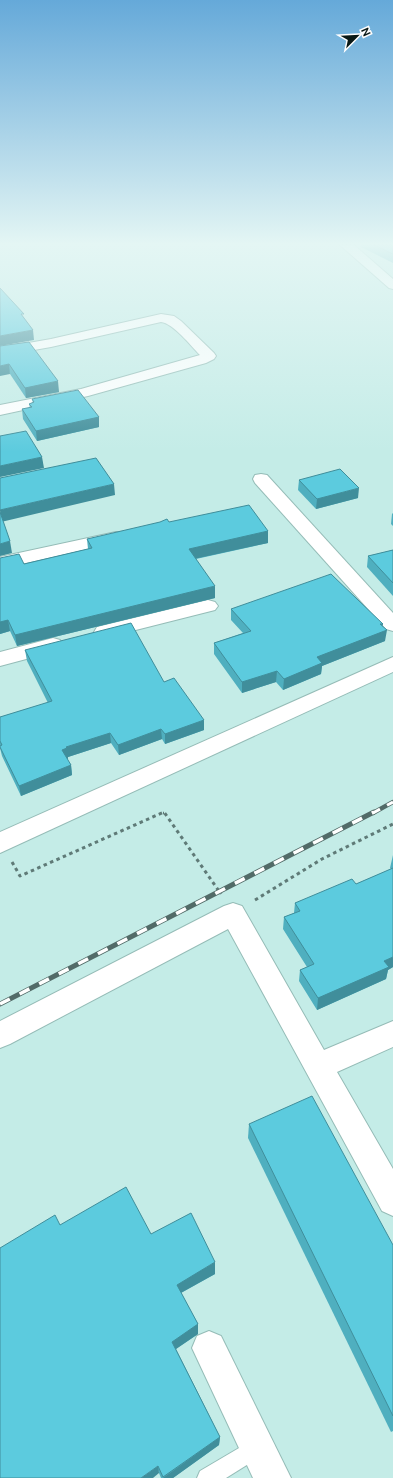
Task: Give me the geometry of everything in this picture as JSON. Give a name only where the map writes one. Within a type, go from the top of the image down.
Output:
[{"type":"street","points":[[0,352],[51,343],[161,318],[169,319],[173,322],[209,356],[201,360],[83,393],[0,410]]},
{"type":"street","points":[[261,479],[393,625]]},
{"type":"street","points":[[0,563],[131,533]]},
{"type":"street","points":[[0,659],[208,606]]},
{"type":"street","points":[[0,841],[393,664]]},
{"type":"street","points":[[0,1036],[233,914],[393,1200]]},
{"type":"street","points":[[318,1066],[393,1034]]},
{"type":"street","points":[[209,1348],[258,1446],[272,1478]]},
{"type":"lane","points":[[207,1478],[258,1446]]},
{"type":"path","points":[[0,841],[20,876],[164,812],[219,891],[233,914],[322,859],[393,824]]},
{"type":"building","points":[[0,314],[24,314],[21,314],[33,330],[0,336]]},
{"type":"building","points":[[29,342],[58,381],[25,388],[9,364],[0,366],[0,346]]},
{"type":"building","points":[[78,390],[99,417],[36,431],[22,409],[32,407],[29,404],[34,402],[32,399]]},
{"type":"building","points":[[26,431],[42,457],[0,466],[0,436]]},
{"type":"building","points":[[96,458],[114,484],[0,510],[0,478]]},
{"type":"building","points":[[340,469],[359,488],[317,499],[299,480]]},
{"type":"building","points":[[249,505],[268,531],[189,549],[215,586],[15,635],[8,620],[0,622],[0,558],[19,554],[24,564],[92,548],[87,539],[160,522],[167,519],[169,522]]},
{"type":"building","points":[[0,512],[10,541],[0,544]]},
{"type":"building","points":[[393,550],[393,583],[368,556]]},
{"type":"building","points":[[331,574],[383,624],[380,624],[387,630],[317,657],[322,663],[284,679],[277,671],[242,682],[214,643],[251,631],[231,609]]},
{"type":"building","points":[[131,623],[164,682],[174,678],[204,720],[165,734],[161,729],[118,745],[110,733],[66,747],[67,748],[62,750],[71,765],[19,786],[0,747],[2,745],[0,741],[0,717],[52,701],[25,650]]},
{"type":"building","points":[[393,868],[393,957],[384,961],[389,967],[318,998],[300,970],[314,964],[284,917],[300,911],[295,903],[352,879],[356,884]]},
{"type":"building","points":[[312,1096],[393,1245],[393,1416],[249,1124]]},
{"type":"building","points":[[126,1187],[151,1234],[191,1213],[215,1262],[177,1285],[198,1324],[172,1342],[220,1437],[163,1477],[158,1466],[141,1478],[0,1478],[0,1248],[55,1215],[60,1225]]},
{"type":"railway","points":[[373,813],[393,802]]},
{"type":"railway","points":[[0,1004],[374,812]]}]
